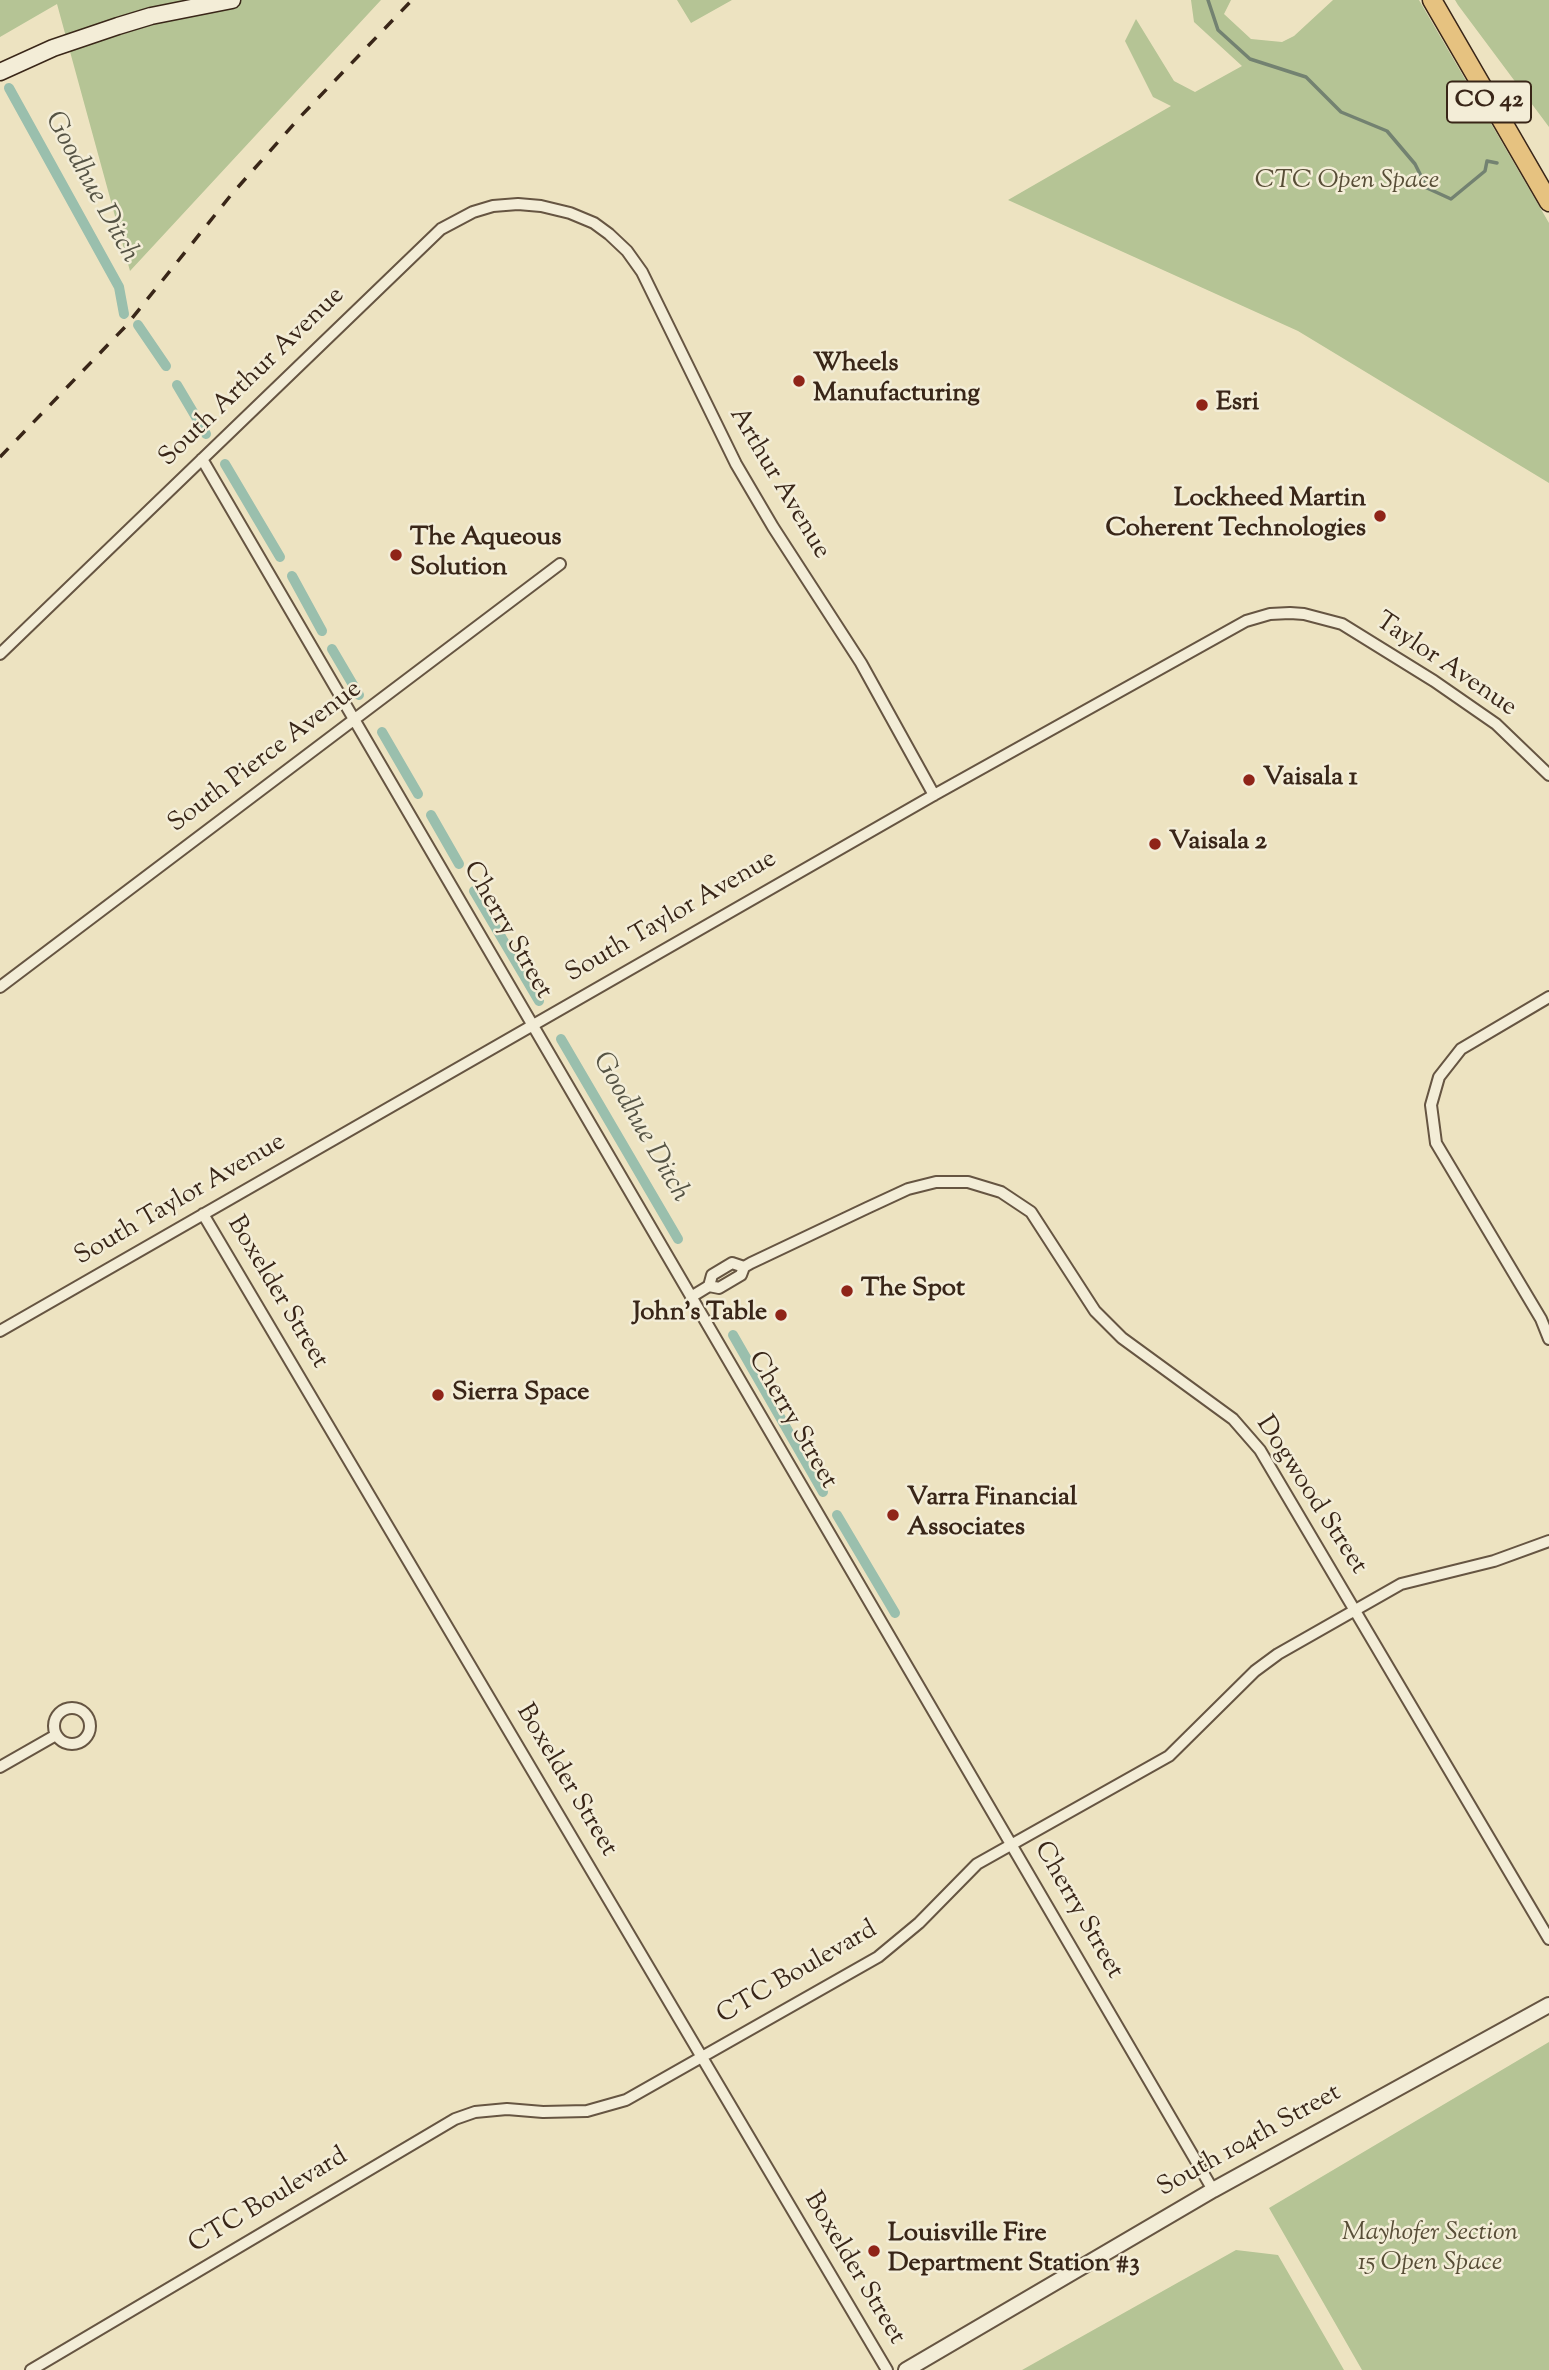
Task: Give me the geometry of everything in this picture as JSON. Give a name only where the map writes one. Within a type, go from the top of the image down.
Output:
[{"type":"main road","points":[[0,72],[54,48],[118,26],[232,0]]},
{"type":"main road","name":"CO 42","points":[[1432,0],[1549,202]]},
{"type":"street","name":"South Arthur Avenue","points":[[0,654],[441,229],[473,212],[493,206],[541,206],[570,213]]},
{"type":"street","name":"Arthur Avenue","points":[[570,213],[610,233],[628,251],[642,272],[738,468],[861,663],[934,795]]},
{"type":"street","name":"Cherry Street","points":[[202,459],[1213,2190]]},
{"type":"street","name":"South Pierce Avenue","points":[[0,987],[560,564]]},
{"type":"street","name":"South Taylor Avenue","points":[[0,1331],[934,795],[1232,628],[1270,614],[1304,614]]},
{"type":"street","name":"Taylor Avenue","points":[[1304,614],[1342,624],[1434,681],[1496,724],[1549,775]]},
{"type":"street","points":[[1549,997],[1461,1049],[1440,1077],[1432,1105],[1436,1143],[1541,1319],[1549,1339]]},
{"type":"street","name":"Dogwood Street","points":[[691,1297],[709,1286],[712,1275],[732,1263],[744,1267],[908,1189],[936,1182],[968,1182],[1001,1192],[1031,1212],[1095,1311],[1122,1338],[1233,1419],[1252,1440],[1275,1474],[1549,1939]]},
{"type":"street","name":"Boxelder Street","points":[[203,1214],[887,2370]]},
{"type":"street","name":"CTC Boulevard","points":[[31,2370],[455,2119],[475,2112],[507,2109],[586,2111],[626,2100],[878,1956],[919,1923],[978,1864],[1169,1756],[1269,1660],[1401,1584],[1494,1561],[1549,1541]]},
{"type":"street","points":[[0,1767],[56,1735]]},
{"type":"street","name":"South 104th Street","points":[[906,2370],[1213,2190],[1549,2005]]},
{"type":"green space","points":[[0,0],[381,0],[130,271],[57,4],[0,37]]},
{"type":"green space","points":[[677,0],[732,0],[691,23]]},
{"type":"green space","name":"CTC Open Space","points":[[1191,0],[1231,0],[1224,14],[1251,39],[1282,42],[1294,36],[1333,0],[1419,0],[1549,223],[1549,483],[1298,331],[1008,200],[1171,106],[1153,97],[1125,41],[1136,19],[1174,81],[1195,92],[1242,66],[1194,22]]},
{"type":"green space","points":[[1455,0],[1549,0],[1549,127],[1458,5]]},
{"type":"green space","name":"Mayhofer Section 15 Open Space","points":[[1549,2042],[1549,2370],[1362,2370],[1269,2208]]},
{"type":"green space","points":[[1236,2250],[1278,2255],[1344,2370],[1022,2370]]},
{"type":"waterway","points":[[1208,0],[1218,30],[1250,59],[1306,77],[1341,112],[1387,131],[1415,164],[1427,188],[1451,199],[1485,171],[1487,161],[1497,163]]},
{"type":"waterway","name":"Goodhue Ditch","points":[[9,88],[119,287],[124,314]]},
{"type":"waterway","name":"Goodhue Ditch","points":[[138,325],[166,366]]},
{"type":"waterway","name":"Goodhue Ditch","points":[[177,385],[206,434]]},
{"type":"waterway","name":"Goodhue Ditch","points":[[225,464],[280,557]]},
{"type":"waterway","name":"Goodhue Ditch","points":[[292,576],[322,631]]},
{"type":"waterway","name":"Goodhue Ditch","points":[[332,649],[359,695]]},
{"type":"waterway","name":"Goodhue Ditch","points":[[382,732],[418,794]]},
{"type":"waterway","name":"Goodhue Ditch","points":[[431,815],[459,864]]},
{"type":"waterway","name":"Goodhue Ditch","points":[[474,891],[539,1001]]},
{"type":"waterway","name":"Goodhue Ditch","points":[[561,1039],[678,1239]]},
{"type":"waterway","name":"Goodhue Ditch","points":[[733,1335],[823,1492]]},
{"type":"waterway","name":"Goodhue Ditch","points":[[837,1515],[895,1613]]},
{"type":"railway","points":[[0,457],[125,327],[231,195],[301,116],[412,0]]},
{"type":"place","name":"Wheels Manufacturing","points":[[799,381]]},
{"type":"place","name":"Esri","points":[[1202,405]]},
{"type":"place","name":"Lockheed Martin Coherent Technologies","points":[[1380,516]]},
{"type":"place","name":"The Aqueous Solution","points":[[396,555]]},
{"type":"place","name":"Vaisala 1","points":[[1249,780]]},
{"type":"place","name":"Vaisala 2","points":[[1155,844]]},
{"type":"place","name":"The Spot","points":[[847,1291]]},
{"type":"place","name":"John's Table","points":[[781,1315]]},
{"type":"place","name":"Sierra Space","points":[[438,1395]]},
{"type":"place","name":"Varra Financial Associates","points":[[893,1515]]},
{"type":"place","name":"Louisville Fire Department Station #3","points":[[874,2251]]}]
